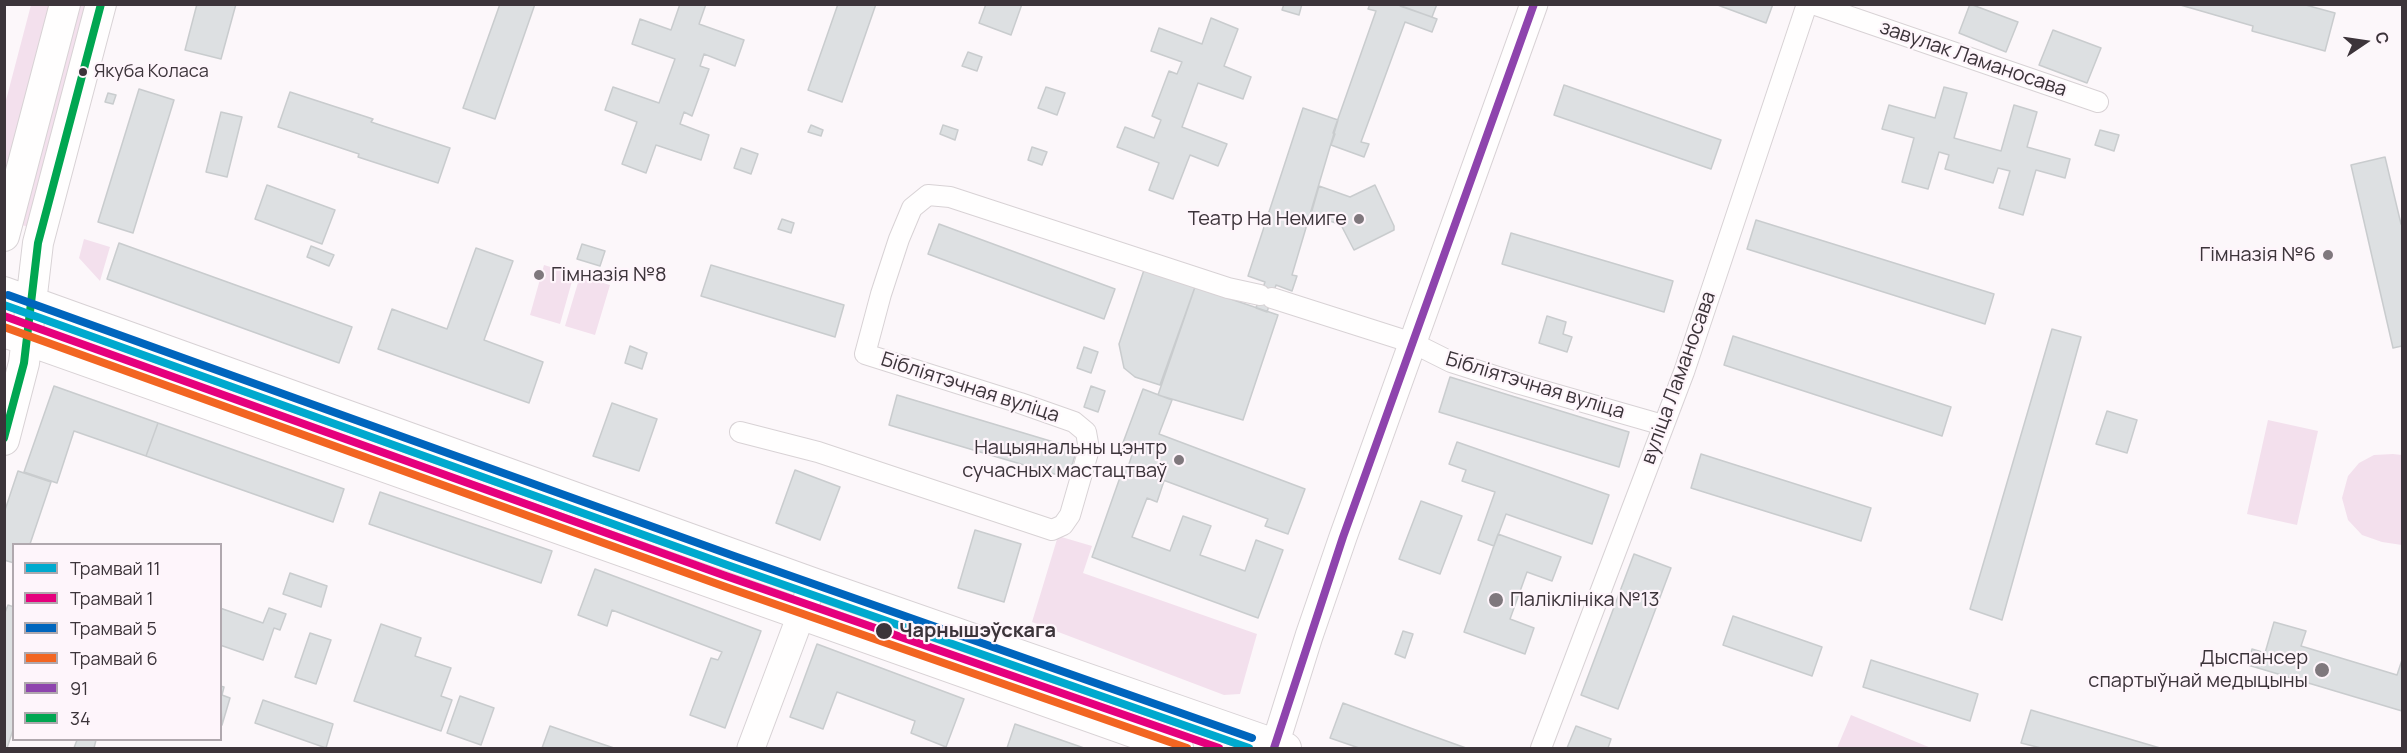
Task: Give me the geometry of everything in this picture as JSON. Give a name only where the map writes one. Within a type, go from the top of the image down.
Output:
[{"type":"main road","points":[[4,236],[65,4]]},
{"type":"main road","points":[[4,440],[20,384],[15,337],[17,297],[38,243],[100,4]]},
{"type":"main road","points":[[17,297],[527,478],[813,583],[1278,747],[1312,626],[1534,4]]},
{"type":"main road","points":[[15,337],[384,465],[1178,748]]},
{"type":"main road","points":[[751,748],[813,583]]},
{"type":"street","name":"вуліца Ламаносава","points":[[1541,748],[1684,372],[1807,4]]},
{"type":"street","name":"завулак Ламаносава","points":[[1813,4],[2098,102]]},
{"type":"street","name":"Бібліятэчная вуліца","points":[[740,432],[818,452],[1052,530],[1063,525],[1070,514],[1089,449],[1086,432],[1074,422],[865,354],[899,239],[912,208],[928,195],[950,197],[1228,288],[1266,297],[1413,343],[1451,362],[1663,425]]},
{"type":"shaded area","points":[[31,5],[53,5],[5,188],[5,104]]},
{"type":"shaded area","points":[[78,5],[89,5],[28,227],[19,224]]},
{"type":"shaded area","points":[[84,239],[110,247],[100,281],[79,258]]},
{"type":"shaded area","points":[[544,265],[574,274],[560,324],[530,315]]},
{"type":"shaded area","points":[[580,276],[610,285],[595,335],[565,326]]},
{"type":"shaded area","points":[[2268,420],[2318,431],[2297,525],[2247,514]]},
{"type":"shaded area","points":[[2374,455],[2402,455],[2402,545],[2382,542],[2362,535],[2348,520],[2342,498],[2348,476],[2359,463]]},
{"type":"shaded area","points":[[1058,536],[1092,546],[1083,573],[1257,634],[1240,694],[1224,695],[1032,622]]},
{"type":"shaded area","points":[[1851,715],[1931,748],[1837,748]]},
{"type":"building","points":[[197,4],[236,4],[221,59],[185,50]]},
{"type":"building","points":[[500,4],[535,4],[495,119],[463,108]]},
{"type":"building","points":[[680,4],[706,4],[699,24],[744,40],[735,66],[704,54],[700,66],[709,69],[692,116],[684,112],[680,124],[709,135],[701,160],[656,145],[646,173],[622,164],[637,122],[605,110],[613,87],[659,103],[675,59],[632,44],[640,19],[671,30]]},
{"type":"building","points":[[838,4],[876,4],[842,102],[808,90]]},
{"type":"building","points":[[986,4],[1022,4],[1011,35],[979,23]]},
{"type":"building","points":[[1284,4],[1302,4],[1299,15],[1282,10]]},
{"type":"building","points":[[1370,4],[1396,4],[1437,19],[1432,32],[1405,22],[1361,142],[1369,144],[1364,157],[1331,145],[1335,134],[1333,133],[1376,11],[1368,9]]},
{"type":"building","points":[[1401,4],[1437,4],[1432,17],[1400,6]]},
{"type":"building","points":[[1715,4],[1773,4],[1766,23]]},
{"type":"building","points":[[1970,4],[2018,22],[2006,52],[1959,33]]},
{"type":"building","points":[[2177,4],[2302,4],[2335,13],[2325,51],[2252,31],[2253,26]]},
{"type":"building","points":[[1211,18],[1238,29],[1224,66],[1251,77],[1243,99],[1198,83],[1182,127],[1227,144],[1218,166],[1190,155],[1173,199],[1149,190],[1159,163],[1117,147],[1125,127],[1154,138],[1161,120],[1152,116],[1169,71],[1177,74],[1182,62],[1151,51],[1159,28],[1202,44]]},
{"type":"building","points":[[2053,30],[2101,48],[2087,83],[2039,65]]},
{"type":"building","points":[[968,52],[982,57],[977,71],[962,66]]},
{"type":"building","points":[[1564,85],[1721,140],[1711,169],[1554,115]]},
{"type":"building","points":[[1046,87],[1065,93],[1057,115],[1038,108]]},
{"type":"building","points":[[1944,87],[1967,93],[1954,138],[2001,151],[2014,105],[2037,112],[2027,147],[2070,159],[2065,178],[2036,170],[2023,215],[1999,208],[2010,171],[1998,168],[1993,183],[1945,169],[1949,155],[1939,152],[1928,189],[1902,182],[1914,138],[1882,129],[1889,105],[1935,118]]},
{"type":"building","points":[[139,89],[174,100],[133,233],[98,222]]},
{"type":"building","points":[[290,92],[373,119],[371,122],[450,148],[438,183],[358,157],[359,154],[278,127]]},
{"type":"building","points":[[108,93],[116,95],[113,104],[105,102]]},
{"type":"building","points":[[1303,108],[1338,120],[1292,275],[1297,276],[1292,291],[1276,285],[1267,312],[1256,308],[1265,282],[1248,276]]},
{"type":"building","points":[[221,112],[242,117],[227,177],[206,172]]},
{"type":"building","points":[[811,125],[823,130],[821,136],[808,132]]},
{"type":"building","points":[[943,125],[958,130],[955,140],[940,134]]},
{"type":"building","points":[[2100,130],[2119,135],[2114,151],[2095,145]]},
{"type":"building","points":[[1032,147],[1047,152],[1042,165],[1028,160]]},
{"type":"building","points":[[741,148],[758,154],[751,174],[734,168]]},
{"type":"building","points":[[2385,157],[2402,224],[2402,346],[2393,348],[2351,165]]},
{"type":"building","points":[[267,185],[335,210],[322,244],[255,219]]},
{"type":"building","name":"Театр На Немиге","points":[[1375,185],[1394,230],[1354,250],[1341,225],[1311,214],[1319,186],[1350,197]]},
{"type":"building","points":[[782,219],[794,223],[791,233],[778,229]]},
{"type":"building","points":[[1756,220],[1994,294],[1985,324],[1747,249]]},
{"type":"building","points":[[939,224],[1115,289],[1104,319],[928,254]]},
{"type":"building","points":[[1511,233],[1673,281],[1664,312],[1502,264]]},
{"type":"building","points":[[119,243],[352,327],[339,363],[107,279]]},
{"type":"building","points":[[582,244],[605,251],[600,266],[577,259]]},
{"type":"building","points":[[311,246],[334,255],[329,266],[307,257]]},
{"type":"building","points":[[476,248],[513,261],[484,340],[543,362],[529,403],[378,349],[392,309],[447,329]]},
{"type":"building","points":[[711,265],[844,305],[835,337],[701,296]]},
{"type":"building","points":[[1144,270],[1195,287],[1160,385],[1135,377],[1124,368],[1119,344]]},
{"type":"building","points":[[1195,287],[1278,315],[1243,420],[1158,395]]},
{"type":"building","points":[[1547,316],[1566,322],[1563,334],[1572,337],[1567,352],[1539,343]]},
{"type":"building","points":[[2052,329],[2081,337],[2002,620],[1970,609]]},
{"type":"building","points":[[1733,336],[1951,407],[1942,436],[1724,365]]},
{"type":"building","points":[[630,346],[647,353],[642,369],[625,363]]},
{"type":"building","points":[[1084,347],[1098,352],[1091,373],[1077,368]]},
{"type":"building","points":[[1450,377],[1629,432],[1619,467],[1439,412]]},
{"type":"building","points":[[54,386],[158,423],[146,456],[74,431],[57,483],[24,472]]},
{"type":"building","points":[[1091,386],[1105,391],[1098,412],[1084,407]]},
{"type":"building","name":"Нацыянальны цэнтр сучасных мастацтваў","points":[[1143,389],[1172,400],[1159,434],[1305,489],[1288,534],[1265,526],[1268,519],[1128,467],[1133,452],[1121,448]]},
{"type":"building","points":[[897,395],[1077,449],[1068,478],[889,425]]},
{"type":"building","points":[[612,403],[657,419],[639,471],[593,456]]},
{"type":"building","points":[[2107,411],[2137,420],[2127,453],[2096,444]]},
{"type":"building","points":[[158,423],[344,489],[333,522],[146,456]]},
{"type":"building","name":"Паліклініка №13","points":[[1457,442],[1609,495],[1592,544],[1506,514],[1494,546],[1478,540],[1495,492],[1462,481],[1466,470],[1449,464]]},
{"type":"building","points":[[1701,454],[1871,508],[1861,541],[1691,488]]},
{"type":"building","points":[[1124,466],[1164,481],[1157,502],[1147,498],[1132,537],[1170,551],[1183,516],[1211,526],[1200,555],[1245,571],[1256,540],[1283,550],[1258,618],[1092,557]]},
{"type":"building","points":[[795,470],[840,487],[820,540],[776,523]]},
{"type":"building","points":[[18,471],[51,482],[30,543],[12,543],[12,562],[4,560],[4,513]]},
{"type":"building","points":[[380,492],[552,551],[541,583],[369,524]]},
{"type":"building","points":[[1421,501],[1462,516],[1440,574],[1399,559]]},
{"type":"building","points":[[975,530],[1021,544],[1004,602],[958,588]]},
{"type":"building","name":"Паліклініка №13","points":[[1498,534],[1561,557],[1552,581],[1527,572],[1510,619],[1534,628],[1525,654],[1464,632]]},
{"type":"building","points":[[1634,554],[1671,568],[1618,709],[1581,695]]},
{"type":"building","points":[[595,569],[761,631],[725,728],[690,715],[711,658],[718,660],[722,652],[612,610],[607,626],[578,615]]},
{"type":"building","points":[[290,573],[327,586],[321,607],[283,594]]},
{"type":"building","points":[[8,605],[12,606],[12,733],[7,748],[4,748],[4,615]]},
{"type":"building","points":[[269,608],[286,614],[280,630],[274,628],[263,660],[222,646],[222,609],[263,623]]},
{"type":"building","points":[[1733,616],[1822,647],[1812,676],[1723,645]]},
{"type":"building","name":"Дыспансер спартыўнай медыцыны","points":[[2274,622],[2306,631],[2301,646],[2397,675],[2402,660],[2402,711],[2248,665],[2252,649],[2265,653]]},
{"type":"building","points":[[381,624],[421,638],[415,656],[451,668],[441,696],[452,700],[441,731],[354,701]]},
{"type":"building","points":[[1403,631],[1413,634],[1405,658],[1395,654]]},
{"type":"building","points":[[310,633],[331,640],[316,684],[295,677]]},
{"type":"building","points":[[817,644],[964,699],[946,747],[911,733],[915,721],[837,692],[823,729],[790,717]]},
{"type":"building","points":[[1871,660],[1978,694],[1970,721],[1863,687]]},
{"type":"building","points":[[222,695],[230,698],[222,725]]},
{"type":"building","points":[[460,696],[494,708],[481,745],[447,733]]},
{"type":"building","points":[[263,700],[333,724],[326,748],[255,723]]},
{"type":"building","points":[[1343,703],[1466,748],[1359,748],[1330,738]]},
{"type":"building","points":[[2031,710],[2160,748],[2041,748],[2021,743]]},
{"type":"building","points":[[1015,724],[1084,748],[1007,748]]},
{"type":"building","points":[[550,726],[593,741],[614,748],[542,748]]},
{"type":"building","points":[[1576,726],[1611,739],[1608,748],[1567,748]]},
{"type":"building","points":[[77,741],[96,741],[94,748],[74,748]]},
{"type":"tram line","name":"5","points":[[8,295],[734,556],[1252,738]]},
{"type":"tram line","name":"11","points":[[4,305],[730,566],[1249,748]]},
{"type":"tram line","name":"1","points":[[4,316],[726,576],[1219,748]]},
{"type":"tram line","name":"6","points":[[4,327],[723,586],[1187,748]]},
{"type":"transit line","name":"34","points":[[4,438],[24,363],[38,243],[101,4]]},
{"type":"transit line","name":"91","points":[[1274,748],[1343,537],[1534,4]]},
{"type":"place","name":"Якуба Коласа","points":[[83,72]]},
{"type":"place","name":"Театр На Немиге","points":[[1359,219]]},
{"type":"place","name":"Гімназія №6","points":[[2328,255]]},
{"type":"place","name":"Гімназія №8","points":[[539,275]]},
{"type":"place","name":"Нацыянальны цэнтр сучасных мастацтваў","points":[[1179,460]]},
{"type":"place","name":"Паліклініка №13","points":[[1496,600]]},
{"type":"place","name":"Чарнышэўскага","points":[[884,631]]},
{"type":"place","name":"Дыспансер спартыўнай медыцыны","points":[[2322,670]]}]
